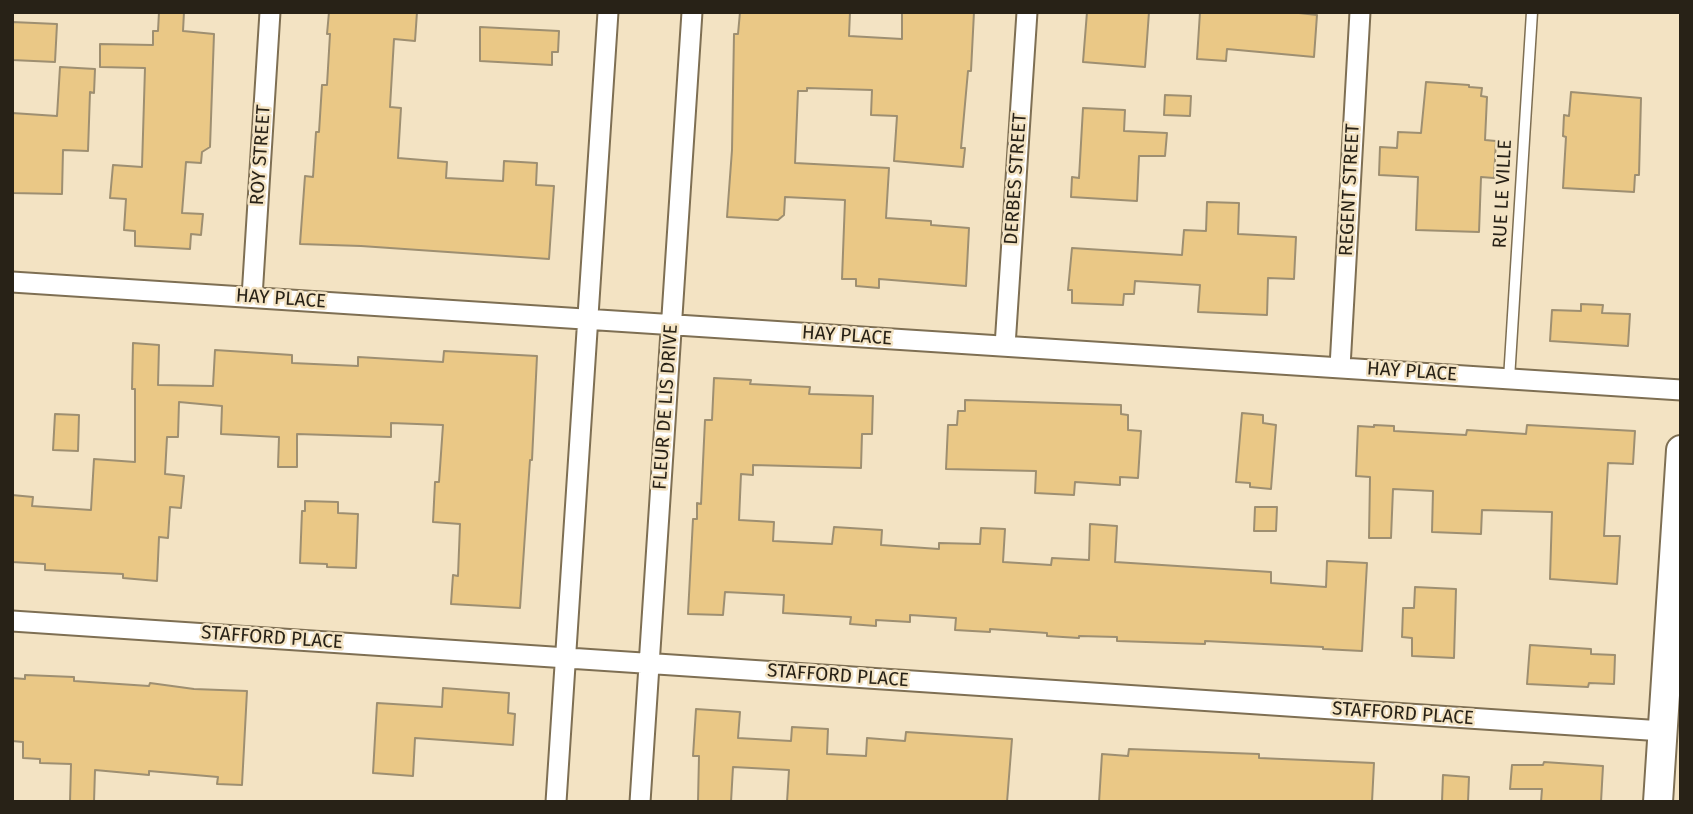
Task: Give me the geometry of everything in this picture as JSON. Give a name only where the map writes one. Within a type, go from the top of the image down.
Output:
[{"type":"main road","points":[[1658,802],[1681,450]]},
{"type":"street","name":"ROY STREET","points":[[252,297],[270,12]]},
{"type":"street","points":[[556,802],[608,12]]},
{"type":"street","name":"FLEUR DE LIS DRIVE","points":[[640,802],[692,12]]},
{"type":"street","name":"DERBES STREET","points":[[1005,346],[1027,12]]},
{"type":"street","name":"REGENT STREET","points":[[1340,368],[1360,12]]},
{"type":"street","name":"HAY PLACE","points":[[12,282],[1681,390]]},
{"type":"street","name":"STAFFORD PLACE","points":[[12,621],[1663,731]]},
{"type":"lane","name":"RUE LE VILLE","points":[[1509,379],[1532,12]]},
{"type":"building","points":[[159,12],[184,12],[183,31],[214,34],[210,147],[202,152],[201,163],[186,162],[182,213],[203,214],[201,235],[191,234],[190,249],[135,246],[135,231],[124,230],[126,199],[110,198],[113,165],[142,167],[145,68],[100,67],[100,44],[153,45],[153,31],[158,31]]},
{"type":"building","points":[[329,12],[417,12],[415,41],[394,39],[390,107],[401,108],[398,158],[447,162],[446,178],[503,181],[504,161],[537,163],[536,185],[554,186],[549,259],[300,244],[305,176],[313,177],[322,85],[327,85]]},
{"type":"building","points":[[740,12],[850,12],[849,36],[902,39],[902,12],[974,12],[971,71],[968,71],[961,148],[965,148],[963,167],[894,161],[897,116],[871,115],[872,90],[807,88],[807,91],[798,91],[795,163],[889,168],[886,218],[931,221],[931,225],[969,228],[966,286],[879,279],[879,288],[856,286],[856,279],[842,279],[845,200],[785,197],[784,215],[778,220],[727,217],[732,150],[734,34],[738,34]]},
{"type":"building","points":[[1087,12],[1149,12],[1145,67],[1083,62]]},
{"type":"building","points":[[1200,12],[1290,12],[1317,15],[1314,57],[1227,49],[1226,61],[1197,59]]},
{"type":"building","points":[[12,22],[57,24],[55,62],[12,60]]},
{"type":"building","points":[[480,27],[559,31],[558,52],[552,52],[552,65],[480,61]]},
{"type":"building","points":[[60,67],[95,69],[94,93],[90,92],[88,151],[63,150],[62,194],[12,193],[12,113],[57,116]]},
{"type":"building","points":[[1426,82],[1482,88],[1481,96],[1487,97],[1485,140],[1496,141],[1494,178],[1481,177],[1479,232],[1416,230],[1418,177],[1379,175],[1380,147],[1397,148],[1398,132],[1421,133]]},
{"type":"building","points":[[1571,92],[1641,98],[1639,175],[1635,175],[1634,192],[1563,188],[1566,137],[1563,136],[1564,115],[1569,116]]},
{"type":"building","points":[[1165,95],[1191,96],[1190,116],[1164,115]]},
{"type":"building","points":[[1083,108],[1125,110],[1124,131],[1167,133],[1165,156],[1139,156],[1137,201],[1071,197],[1072,177],[1079,178]]},
{"type":"building","points":[[1207,202],[1239,203],[1238,234],[1296,237],[1294,279],[1268,278],[1267,315],[1198,312],[1200,285],[1135,281],[1134,294],[1124,294],[1123,305],[1072,303],[1072,290],[1068,290],[1072,248],[1182,255],[1184,230],[1206,231]]},
{"type":"building","points":[[1581,304],[1603,305],[1602,313],[1630,314],[1628,346],[1550,341],[1552,310],[1581,311]]},
{"type":"building","points":[[133,343],[159,345],[158,385],[213,386],[215,350],[292,355],[292,363],[358,366],[358,357],[443,362],[444,351],[537,356],[520,608],[451,604],[453,575],[458,576],[460,524],[433,522],[435,482],[439,482],[443,425],[391,423],[391,437],[297,434],[297,467],[278,467],[279,437],[221,434],[222,406],[179,402],[178,437],[167,437],[165,474],[184,476],[181,508],[170,507],[168,538],[159,537],[157,581],[123,578],[123,574],[45,570],[45,564],[12,562],[12,495],[33,497],[32,506],[91,510],[94,459],[135,462]]},
{"type":"building","points":[[714,378],[751,380],[750,384],[810,387],[809,394],[873,396],[872,434],[862,434],[861,468],[753,465],[753,475],[741,474],[739,520],[774,522],[773,541],[832,544],[834,527],[882,530],[881,545],[939,549],[939,543],[980,544],[981,528],[1005,529],[1003,562],[1051,565],[1052,558],[1089,560],[1090,524],[1117,526],[1115,562],[1271,572],[1271,583],[1326,587],[1327,561],[1367,563],[1362,651],[1205,641],[1205,644],[1117,641],[1117,637],[1047,636],[1047,633],[990,629],[990,632],[955,630],[956,618],[910,615],[910,622],[876,620],[876,626],[850,624],[851,617],[783,613],[784,595],[725,592],[723,615],[688,614],[693,519],[697,519],[697,503],[701,504],[705,420],[712,420]]},
{"type":"building","points":[[965,400],[1121,405],[1121,414],[1128,415],[1128,430],[1141,431],[1138,478],[1120,477],[1120,485],[1075,482],[1074,495],[1035,493],[1036,471],[946,469],[948,425],[957,425],[958,411],[965,411]]},
{"type":"building","points":[[1242,413],[1263,415],[1263,423],[1276,425],[1271,489],[1250,487],[1250,483],[1236,482]]},
{"type":"building","points":[[55,414],[79,415],[78,451],[53,450]]},
{"type":"building","points":[[1527,425],[1635,431],[1633,464],[1608,463],[1604,536],[1620,536],[1617,584],[1550,579],[1552,512],[1482,510],[1481,534],[1432,532],[1433,491],[1393,489],[1391,538],[1369,538],[1370,477],[1356,476],[1358,426],[1394,426],[1394,431],[1466,435],[1467,430],[1526,434]]},
{"type":"building","points":[[305,501],[338,502],[338,513],[358,514],[356,568],[300,563],[302,511],[305,511]]},
{"type":"building","points":[[1255,507],[1277,507],[1276,531],[1254,531]]},
{"type":"building","points":[[1415,587],[1456,589],[1454,658],[1412,656],[1412,638],[1402,637],[1403,608],[1414,608]]},
{"type":"building","points":[[1530,645],[1591,649],[1591,654],[1615,655],[1614,684],[1589,683],[1588,687],[1527,684]]},
{"type":"building","points":[[25,675],[74,677],[74,681],[149,686],[150,683],[194,689],[247,691],[242,785],[217,784],[218,777],[95,770],[94,802],[70,802],[71,764],[40,763],[40,759],[23,758],[23,742],[12,741],[12,678],[25,679]]},
{"type":"building","points":[[443,688],[509,693],[508,713],[515,714],[513,745],[415,738],[413,776],[373,773],[377,703],[442,707]]},
{"type":"building","points":[[696,709],[740,712],[738,738],[791,741],[792,727],[828,729],[827,754],[866,756],[867,738],[905,741],[906,732],[1012,739],[1007,802],[787,802],[789,770],[733,767],[731,802],[698,802],[699,756],[693,756]]},
{"type":"building","points":[[1129,749],[1259,754],[1259,758],[1374,763],[1372,802],[1099,802],[1102,754],[1128,756]]},
{"type":"building","points":[[1544,762],[1603,766],[1601,802],[1541,802],[1542,789],[1510,789],[1512,765],[1543,765]]},
{"type":"building","points":[[1443,775],[1469,777],[1468,802],[1442,802]]}]
